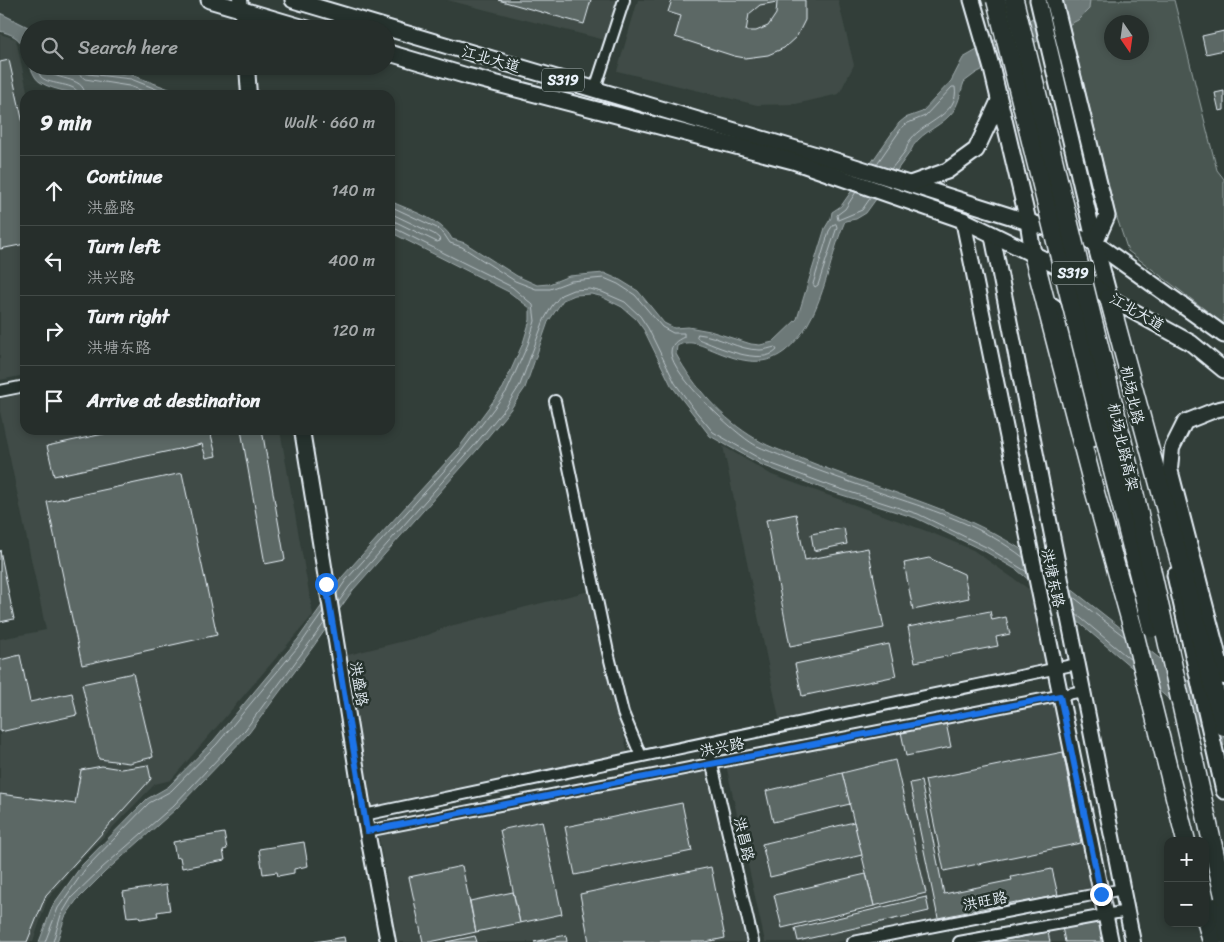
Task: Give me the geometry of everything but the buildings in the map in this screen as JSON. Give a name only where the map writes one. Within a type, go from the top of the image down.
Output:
[{"type":"highway","name":"机场北路高架","points":[[996,0],[1151,621],[1201,837]]},
{"type":"highway","name":"机场北路高架","points":[[1014,0],[1126,456],[1224,896]]},
{"type":"highway","points":[[1033,254],[1094,489],[1135,636],[1184,837]]},
{"type":"highway","points":[[1109,298],[1224,726]]},
{"type":"highway","points":[[1209,872],[1224,935]]},
{"type":"highway","points":[[1208,927],[1212,942]]},
{"type":"main road","points":[[209,0],[241,5],[283,20]]},
{"type":"main road","name":"江北大道","points":[[293,0],[361,20]]},
{"type":"main road","points":[[972,0],[992,69],[1028,221],[1033,254],[1066,338],[1130,597],[1184,837]]},
{"type":"main road","name":"机场北路","points":[[1038,0],[1224,791]]},
{"type":"main road","points":[[1054,0],[1107,216],[1094,243]]},
{"type":"main road","points":[[241,5],[243,20]]},
{"type":"main road","name":"江北大道","points":[[395,30],[595,89],[829,166],[908,201],[963,220],[1090,282],[1109,298],[1191,343],[1224,370]]},
{"type":"main road","name":"江北大道","points":[[395,55],[467,76],[793,161],[829,166],[910,184],[1094,243],[1224,335]]},
{"type":"main road","points":[[248,75],[249,90]]},
{"type":"main road","points":[[910,184],[947,171],[976,150],[999,101]]},
{"type":"main road","name":"洪塘东路","points":[[963,220],[1111,942]]},
{"type":"main road","name":"洪塘东路","points":[[992,234],[1133,942]]},
{"type":"main road","points":[[1224,408],[1185,422],[1172,448],[1170,468],[1224,677]]},
{"type":"main road","name":"洪盛路","points":[[303,435],[364,815],[388,942]]},
{"type":"main road","points":[[1201,927],[1204,942]]},
{"type":"street","points":[[595,89],[624,0]]},
{"type":"street","points":[[0,391],[20,387]]},
{"type":"street","points":[[555,401],[621,704],[641,756]]},
{"type":"street","name":"洪兴路","points":[[364,815],[1077,664]]},
{"type":"street","name":"洪兴路","points":[[367,831],[1082,691]]},
{"type":"street","name":"洪昌路","points":[[707,743],[753,942]]},
{"type":"street","name":"洪旺路","points":[[854,942],[1123,889]]},
{"type":"street","points":[[959,942],[1127,911]]},
{"type":"shaded area","points":[[447,0],[617,0],[605,40]]},
{"type":"shaded area","points":[[638,0],[838,0],[854,65],[839,94],[796,104],[757,105],[617,71]]},
{"type":"shaded area","points":[[1063,0],[1174,0],[1217,170],[1224,179],[1224,324],[1128,251],[1115,212]]},
{"type":"shaded area","points":[[0,34],[16,39],[20,58],[20,75],[24,75],[27,90],[20,90],[20,376],[0,380]]},
{"type":"shaded area","points":[[20,394],[20,435],[281,435],[313,615],[171,780],[155,784],[71,870],[47,900],[33,942],[0,942],[0,639],[46,630],[0,411],[0,399]]},
{"type":"shaded area","points":[[723,446],[772,475],[932,533],[973,550],[1033,592],[1051,666],[780,723]]},
{"type":"shaded area","points":[[589,591],[628,754],[369,809],[348,655],[428,635],[446,627]]},
{"type":"shaded area","points":[[1058,699],[1097,891],[836,942],[765,942],[726,765]]},
{"type":"shaded area","points":[[709,768],[749,942],[398,942],[378,833]]},
{"type":"shaded area","points":[[1104,918],[1109,942],[976,942]]},
{"type":"water","points":[[1064,0],[1090,0],[1089,9],[1078,20],[976,73],[964,82],[957,104],[950,115],[918,140],[866,213],[856,219],[845,221],[816,308],[798,339],[785,351],[767,360],[749,361],[731,357],[699,345],[686,343],[677,346],[676,354],[691,379],[710,402],[732,422],[761,442],[941,509],[994,533],[1019,548],[1224,709],[1224,746],[1017,570],[986,552],[916,518],[829,491],[762,465],[710,436],[671,385],[644,330],[636,319],[622,307],[600,296],[591,294],[575,295],[563,300],[548,322],[525,388],[510,410],[353,590],[249,733],[176,809],[105,872],[76,901],[65,917],[57,942],[39,942],[53,905],[82,865],[147,799],[168,787],[214,740],[298,639],[342,577],[457,450],[503,388],[523,343],[530,320],[530,308],[509,292],[395,235],[395,203],[433,221],[448,232],[452,239],[465,243],[517,276],[537,285],[549,284],[569,276],[604,273],[638,291],[664,323],[674,328],[688,327],[710,331],[751,344],[760,345],[773,342],[797,319],[825,228],[832,212],[841,206],[899,123],[905,118],[922,112],[951,81],[963,58]]},
{"type":"water","points":[[0,13],[20,23],[20,42],[13,36],[0,31]]},
{"type":"water","points":[[34,75],[132,75],[172,90],[62,90],[40,82]]},
{"type":"route","points":[[326,584],[367,831],[1060,696],[1101,894]]}]
